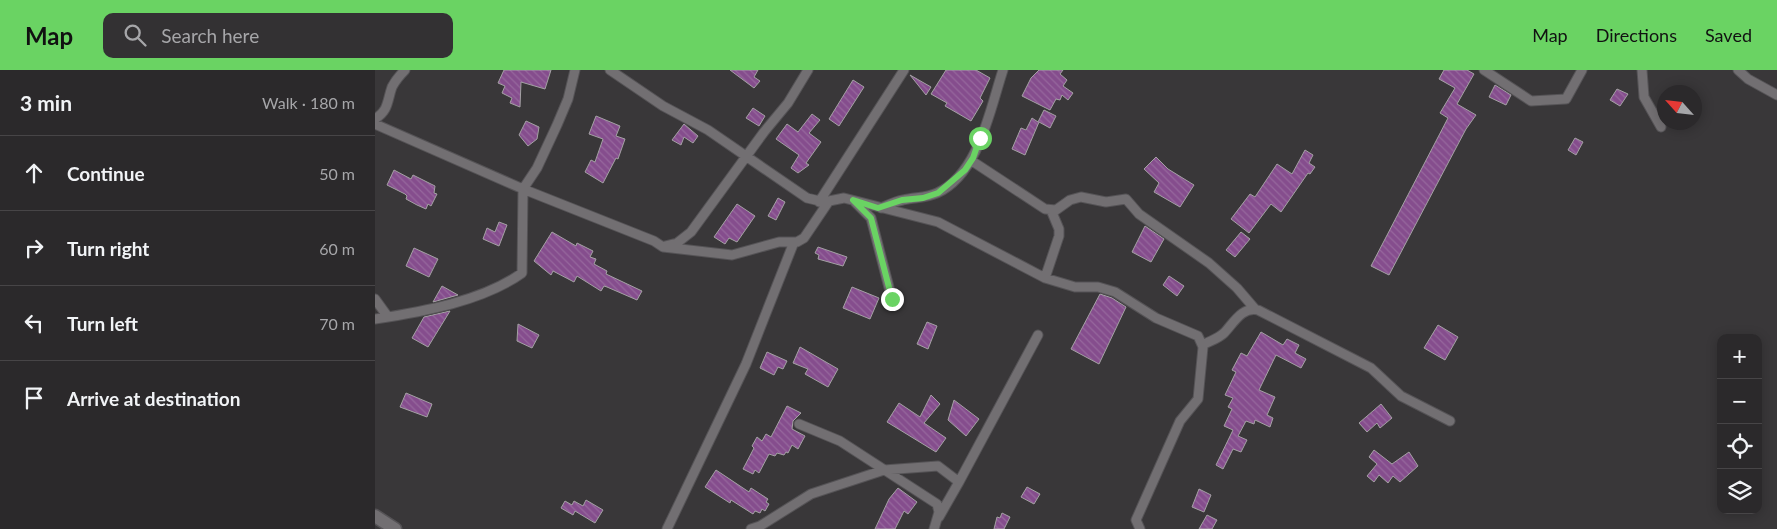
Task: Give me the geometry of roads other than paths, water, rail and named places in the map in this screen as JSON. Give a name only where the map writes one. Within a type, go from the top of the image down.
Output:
[{"type":"main road","points":[[375,516],[395,529]]},
{"type":"street","points":[[375,118],[383,114],[389,105],[392,89],[405,70]]},
{"type":"street","points":[[375,319],[486,293],[522,273],[523,190],[537,168],[557,125],[567,100],[575,70]]},
{"type":"street","points":[[609,70],[663,106],[708,130],[794,191],[819,202],[840,198],[853,200],[939,222],[1045,278],[1075,287],[1098,287],[1115,292],[1156,318],[1194,334],[1200,339],[1203,345],[1198,399],[1179,421],[1136,520],[1140,529]]},
{"type":"street","points":[[819,202],[903,70]]},
{"type":"street","points":[[881,208],[902,200],[923,198],[938,193],[956,179],[972,160],[994,102],[1003,70]]},
{"type":"street","points":[[1484,70],[1531,101],[1566,100],[1582,70]]},
{"type":"street","points":[[1642,70],[1644,97],[1657,120]]},
{"type":"street","points":[[1738,70],[1748,79],[1777,95]]},
{"type":"street","points":[[663,247],[677,243],[687,237],[745,156],[788,103],[805,72]]},
{"type":"street","points":[[375,124],[523,190],[654,240],[663,247],[732,255],[779,242],[794,242],[804,238],[829,201]]},
{"type":"street","points":[[972,160],[1025,197],[1051,210],[1061,208],[1070,200],[1081,197],[1106,202],[1125,198],[1139,214],[1209,263],[1237,288],[1255,309],[1371,368],[1401,396],[1450,421]]},
{"type":"street","points":[[853,200],[871,218],[892,299]]},
{"type":"street","points":[[1045,278],[1059,236],[1059,229],[1051,210]]},
{"type":"street","points":[[667,529],[746,364],[794,242]]},
{"type":"street","points":[[375,298],[389,317]]},
{"type":"street","points":[[1203,345],[1219,336],[1243,313],[1255,309]]},
{"type":"street","points":[[934,529],[1038,334]]},
{"type":"street","points":[[799,424],[840,440],[937,504],[940,508],[939,517]]},
{"type":"street","points":[[751,529],[811,494],[884,470],[938,466],[959,482]]}]
